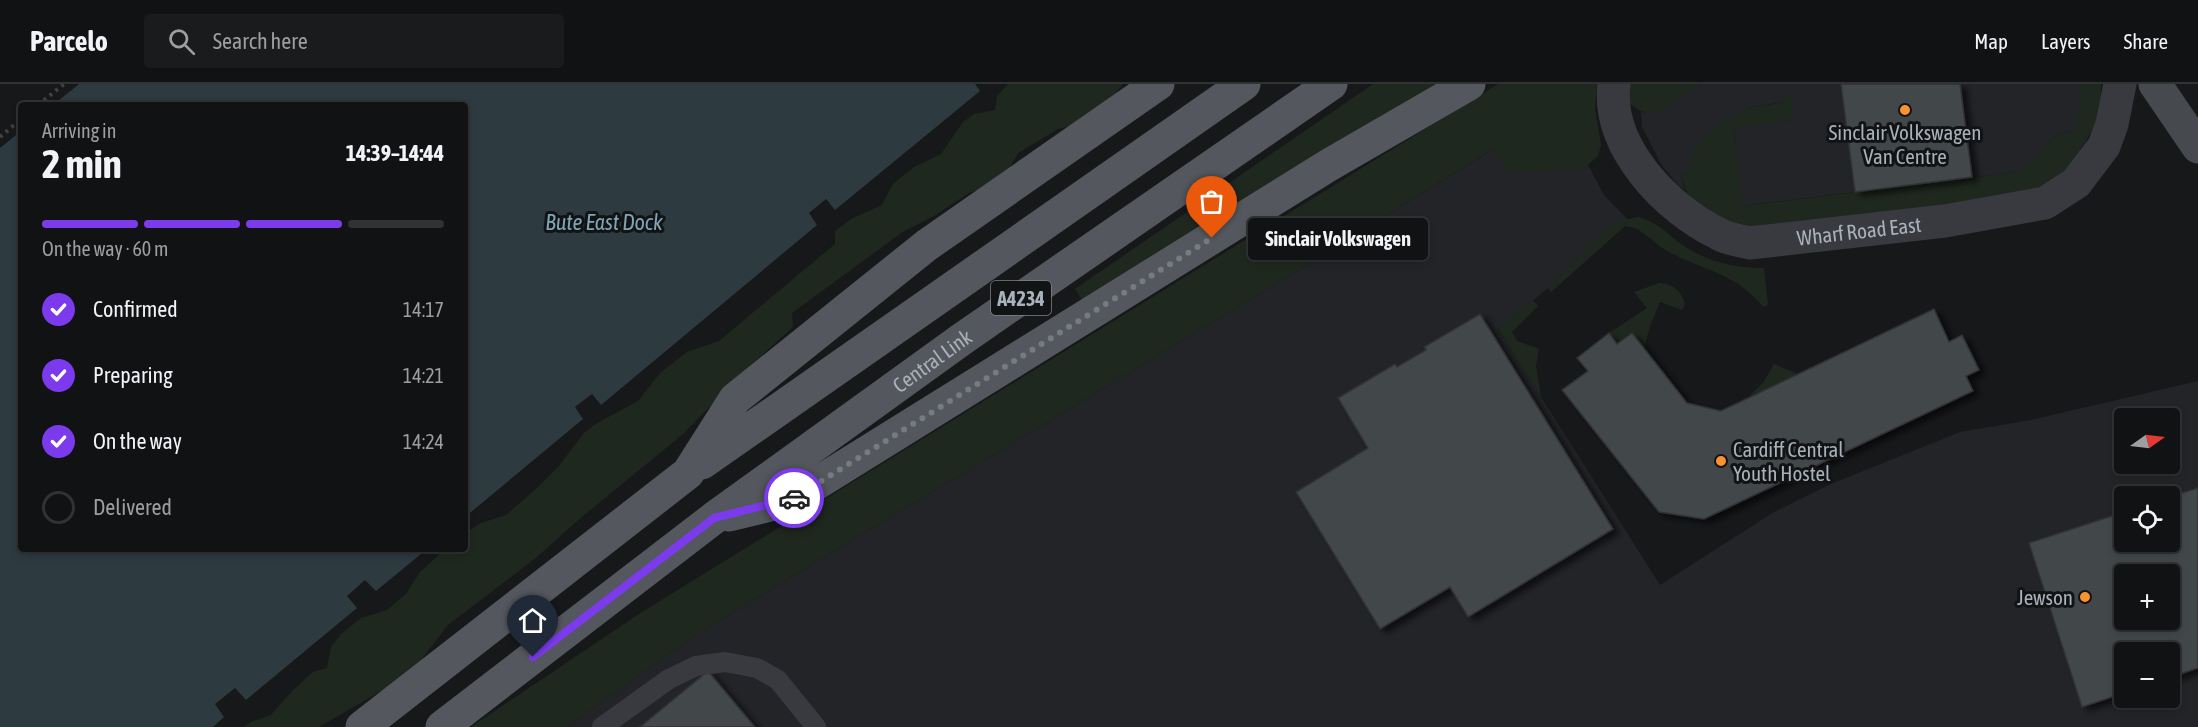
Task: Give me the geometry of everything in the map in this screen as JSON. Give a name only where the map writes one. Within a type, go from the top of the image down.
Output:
[{"type":"main road","points":[[688,473],[735,399],[927,245],[1158,84]]},
{"type":"main road","name":"A4234","points":[[362,727],[688,473],[1244,84]]},
{"type":"main road","name":"Central Link","points":[[714,518],[962,339],[1331,84]]},
{"type":"main road","points":[[714,518],[790,501],[1329,165],[1469,84]]},
{"type":"main road","name":"A4234","points":[[442,727],[714,518]]},
{"type":"street","name":"Wharf Road East","points":[[1614,84],[1618,126],[1634,160],[1650,183],[1694,220],[1721,236],[1750,243],[1945,221],[2045,203],[2076,183],[2104,146],[2112,124],[2120,84]]},
{"type":"street","points":[[2155,84],[2198,147]]},
{"type":"lane","points":[[602,727],[669,679],[696,666],[725,662],[757,668],[778,680],[816,727]]},
{"type":"path","points":[[43,102],[64,84]]},
{"type":"path","points":[[0,137],[18,122]]},
{"type":"shaded area","points":[[1008,84],[1123,84],[1104,108],[1089,121],[1058,129],[1018,153],[1008,171],[991,186],[969,193],[934,216],[904,231],[792,313],[793,327],[751,365],[683,434],[537,557],[448,625],[410,674],[319,727],[244,727],[271,715],[313,672],[327,668],[331,647],[341,634],[361,618],[387,610],[406,594],[420,572],[442,552],[468,552],[468,531],[481,523],[506,515],[558,467],[584,433],[597,423],[638,401],[660,373],[687,352],[719,341],[835,244],[835,231],[851,219],[882,205],[893,184],[914,167],[941,154],[963,122],[974,114],[995,110],[997,96]]},
{"type":"shaded area","points":[[1373,84],[1445,84],[1083,302],[1075,289]]},
{"type":"shaded area","points":[[1498,84],[1597,84],[1595,109],[1601,145],[1598,156],[1579,170],[1507,172],[1493,149],[1266,290],[694,636],[567,727],[471,727],[642,612]]},
{"type":"shaded area","points":[[1625,84],[1698,84],[1700,87],[1653,115],[1630,104]]},
{"type":"shaded area","points":[[1698,84],[2078,84],[2081,97],[2079,116],[2074,131],[2051,138],[2044,152],[2033,164],[2017,172],[1742,206],[1734,127],[1794,120],[1786,102],[1751,107],[1692,157],[1692,171],[1681,174],[1685,191],[1661,164],[1642,127],[1641,111],[1645,113],[1700,86]]},
{"type":"shaded area","points":[[2078,84],[2101,84],[2096,119],[2080,150],[2084,155],[2043,190],[1996,199],[1753,230],[1722,220],[1699,208],[1689,197],[1681,174],[1691,171],[1695,150],[1717,126],[1753,107],[1785,102],[1785,95],[1791,95],[1794,120],[1734,128],[1743,206],[2017,172],[2037,158],[2051,138],[2074,131],[2079,108]]},
{"type":"shaded area","points":[[1558,109],[1604,195],[1636,228],[1625,226],[1551,292],[1548,288],[1498,329],[1660,585],[1774,512],[1831,484],[1960,432],[2031,420],[2198,381],[2198,727],[567,727],[694,636],[1266,290]]},
{"type":"shaded area","points":[[1638,217],[1658,226],[1693,252],[1712,260],[1743,267],[1764,268],[1768,305],[1763,307],[1741,286],[1664,249],[1636,228],[1625,226],[1551,292],[1548,288],[1606,228],[1619,221]]},
{"type":"shaded area","points":[[1659,283],[1672,286],[1679,291],[1685,304],[1682,310],[1660,302],[1644,349],[1632,333],[1617,344],[1609,333],[1647,308],[1634,292]]},
{"type":"shaded area","points":[[1533,300],[1538,306],[1512,332],[1517,341],[1539,349],[1536,366],[1541,397],[1498,329]]},
{"type":"shaded area","points":[[1774,364],[1798,374],[1751,396],[1763,383]]},
{"type":"water","name":"Bute East Dock","points":[[79,84],[975,84],[980,91],[835,210],[826,199],[809,213],[817,225],[601,405],[592,394],[575,407],[583,419],[468,515],[468,102],[57,102]]},
{"type":"water","points":[[18,133],[18,552],[423,552],[376,591],[365,580],[347,596],[357,608],[246,700],[235,688],[215,704],[224,717],[213,727],[0,727],[0,148]]},
{"type":"building","points":[[1841,84],[1960,84],[1972,177],[1855,192]]},
{"type":"building","name":"Cardiff Central Youth Hostel","points":[[1934,309],[1949,342],[1962,335],[1979,370],[1966,376],[1973,391],[1704,519],[1659,512],[1562,390],[1588,371],[1577,358],[1609,333],[1617,344],[1632,333],[1687,403],[1721,411]]},
{"type":"building","points":[[1480,314],[1613,529],[1468,617],[1450,587],[1380,629],[1296,492],[1368,448],[1338,398],[1395,364],[1397,367],[1426,350],[1424,347]]},
{"type":"building","name":"Jewson","points":[[2198,488],[2198,668],[2180,674],[2180,642],[2114,642],[2114,696],[2082,707],[2029,543],[2114,515],[2114,552],[2180,552],[2180,494]]},
{"type":"building","points":[[708,671],[755,727],[640,727]]},
{"type":"way so far","points":[[794,498],[1212,238]]},
{"type":"place","name":"Sinclair Volkswagen Van Centre","points":[[1905,110]]},
{"type":"place","name":"Sinclair Volkswagen","points":[[1212,238]]},
{"type":"place","name":"Cardiff Central Youth Hostel","points":[[1721,461]]},
{"type":"place","name":"Jewson","points":[[2085,597]]},
{"type":"route","points":[[533,657],[714,518],[790,501],[794,498]]}]
